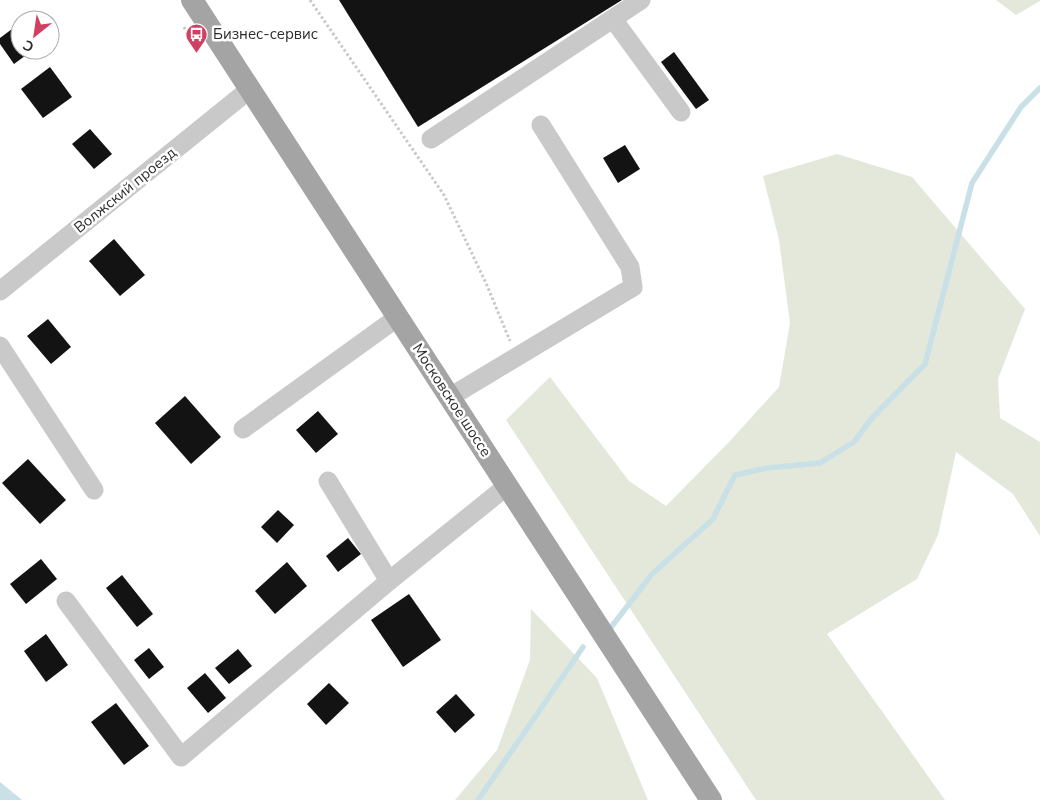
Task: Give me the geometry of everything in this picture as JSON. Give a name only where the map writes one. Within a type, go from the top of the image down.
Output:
[{"type":"main road","name":"Московское шоссе","points":[[192,0],[711,800]]},
{"type":"street","points":[[431,139],[641,0]]},
{"type":"street","points":[[613,19],[680,112]]},
{"type":"street","name":"Волжский проезд","points":[[0,291],[250,89]]},
{"type":"street","points":[[450,397],[633,288],[630,267],[541,126]]},
{"type":"street","points":[[243,429],[398,317]]},
{"type":"street","points":[[0,346],[94,490]]},
{"type":"street","points":[[328,481],[389,581]]},
{"type":"street","points":[[66,600],[181,757],[389,581],[507,486]]},
{"type":"path","points":[[310,0],[444,196],[486,283],[516,358]]},
{"type":"shaded area","points":[[996,0],[1040,0],[1040,1],[1016,15]]},
{"type":"shaded area","points":[[837,154],[912,177],[1025,309],[998,379],[1000,418],[1040,442],[1040,536],[1013,494],[956,452],[938,535],[917,579],[827,634],[945,800],[756,800],[506,420],[550,377],[629,481],[666,506],[729,442],[779,387],[790,323],[779,240],[763,176]]},
{"type":"shaded area","points":[[531,609],[597,678],[648,800],[455,800],[497,750],[530,660]]},
{"type":"water","points":[[0,782],[22,800],[0,800]]},
{"type":"building","points":[[339,0],[622,0],[418,127]]},
{"type":"building","points":[[10,30],[10,58],[0,44],[0,38]]},
{"type":"building","points":[[674,52],[709,100],[696,109],[661,62]]},
{"type":"building","points":[[11,60],[19,60],[14,64]]},
{"type":"building","points":[[50,67],[72,97],[43,118],[21,89]]},
{"type":"building","points":[[90,129],[112,154],[94,169],[72,144]]},
{"type":"building","points":[[625,145],[640,169],[618,183],[603,158]]},
{"type":"building","points":[[114,239],[145,275],[120,296],[89,261]]},
{"type":"building","points":[[48,319],[71,347],[51,364],[27,336]]},
{"type":"building","points":[[185,396],[221,437],[191,464],[155,423]]},
{"type":"building","points":[[318,411],[338,434],[316,453],[296,430]]},
{"type":"building","points":[[28,459],[66,500],[40,524],[2,483]]},
{"type":"building","points":[[278,510],[294,525],[277,543],[261,527]]},
{"type":"building","points":[[348,538],[361,554],[338,572],[326,556]]},
{"type":"building","points":[[41,559],[57,579],[26,604],[10,584]]},
{"type":"building","points":[[287,562],[307,586],[275,614],[255,591]]},
{"type":"building","points":[[122,575],[153,614],[137,627],[106,588]]},
{"type":"building","points":[[409,594],[441,640],[403,667],[371,620]]},
{"type":"building","points":[[46,634],[68,665],[46,682],[24,651]]},
{"type":"building","points":[[149,648],[164,667],[149,679],[134,660]]},
{"type":"building","points":[[238,649],[252,666],[229,684],[215,668]]},
{"type":"building","points":[[205,673],[226,698],[208,713],[187,688]]},
{"type":"building","points":[[329,683],[349,703],[326,725],[307,704]]},
{"type":"building","points":[[456,694],[475,715],[455,733],[436,712]]},
{"type":"building","points":[[116,703],[149,746],[124,765],[91,722]]},
{"type":"waterway","points":[[609,630],[652,574],[713,519],[735,475],[767,468],[820,463],[854,442],[872,418],[925,364],[972,183],[1021,107],[1040,88]]},
{"type":"waterway","points":[[478,800],[583,647]]},
{"type":"place","name":"Бизнес-сервис","points":[[197,53]]}]
